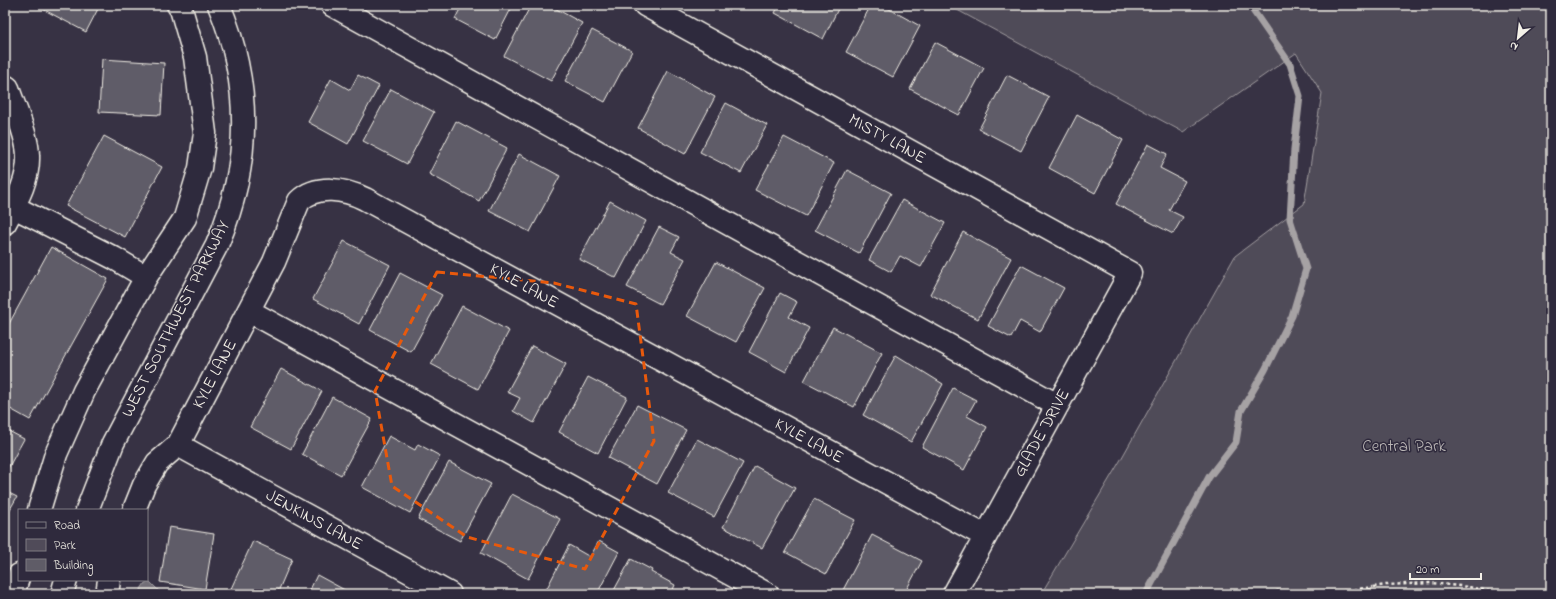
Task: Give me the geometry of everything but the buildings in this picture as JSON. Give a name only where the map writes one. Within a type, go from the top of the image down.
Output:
[{"type":"street","points":[[39,509],[56,454],[84,391],[146,277],[185,218],[200,168],[205,133],[195,57],[181,9],[178,5]]},
{"type":"street","name":"WEST SOUTHWEST PARKWAY","points":[[87,509],[113,443],[217,245],[226,224],[233,201],[242,155],[243,105],[235,51],[220,5]]},
{"type":"street","points":[[332,5],[1057,405]]},
{"type":"street","name":"MISTY LANE","points":[[645,5],[1130,273]]},
{"type":"street","points":[[6,87],[27,143],[28,156],[24,183],[9,215],[114,258],[146,277]]},
{"type":"street","name":"KYLE LANE","points":[[178,445],[274,262],[299,201],[311,193],[321,191],[342,191],[355,194],[985,536]]},
{"type":"street","name":"GLADE DRIVE","points":[[954,594],[1130,273]]},
{"type":"street","points":[[248,311],[767,594]]},
{"type":"street","points":[[134,509],[144,485],[156,463],[178,445]]},
{"type":"street","name":"JENKINS LANE","points":[[178,445],[450,594]]},
{"type":"street","points":[[13,594],[18,578]]},
{"type":"street","points":[[62,594],[66,581]]},
{"type":"street","points":[[107,594],[109,581]]},
{"type":"path","points":[[1271,594],[1277,591],[1336,592],[1386,584],[1431,583],[1469,587],[1503,594]]},
{"type":"path","points":[[1364,594],[1373,587]]},
{"type":"highlighted area","points":[[437,272],[554,283],[636,304],[654,441],[585,569],[467,537],[392,486],[375,391]]},
{"type":"green space","name":"Central Park","points":[[948,5],[1551,5],[1551,594],[1041,594],[1120,461],[1235,256],[1304,204],[1322,93],[1296,53],[1183,132]]},
{"type":"shaded area","points":[[150,582],[162,594],[142,594],[141,589],[145,583]]},
{"type":"waterway","points":[[1146,594],[1209,477],[1236,442],[1241,411],[1265,370],[1292,316],[1306,269],[1290,219],[1294,149],[1300,96],[1290,64],[1252,9],[1251,5]]}]
